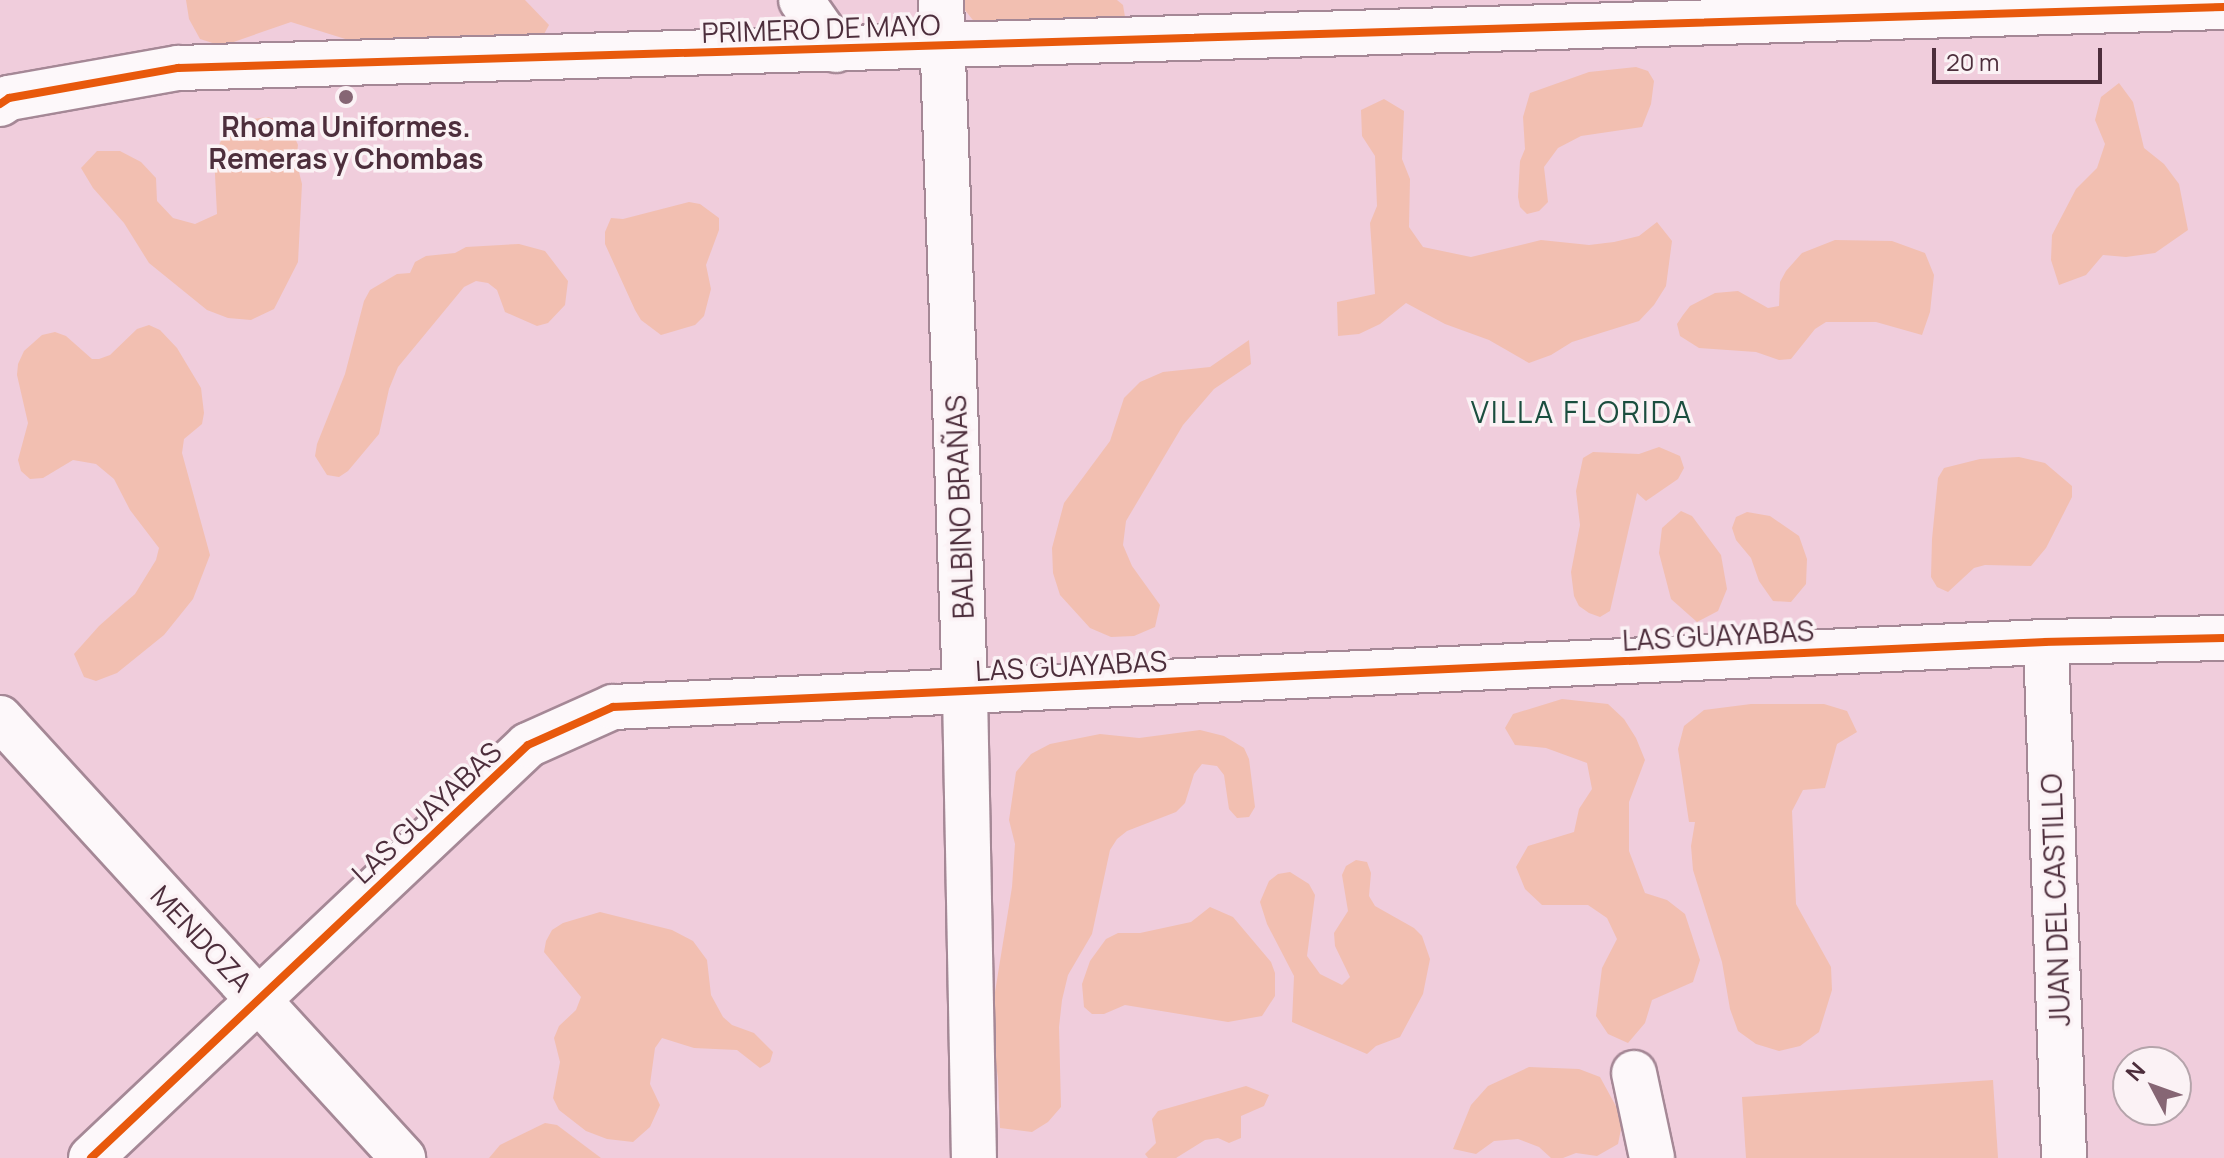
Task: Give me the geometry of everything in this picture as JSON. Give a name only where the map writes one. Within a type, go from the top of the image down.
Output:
[{"type":"street","points":[[801,0],[836,50]]},
{"type":"street","name":"BALBINO BRAÑAS","points":[[941,0],[965,692],[974,1158]]},
{"type":"street","name":"PRIMERO DE MAYO","points":[[0,104],[9,98],[178,68],[2224,7]]},
{"type":"street","name":"LAS GUAYABAS","points":[[91,1158],[528,745],[613,707],[2046,642],[2224,638]]},
{"type":"street","name":"JUAN DEL CASTILLO","points":[[2046,642],[2064,1158]]},
{"type":"street","name":"MENDOZA","points":[[0,718],[403,1158]]},
{"type":"street","points":[[1634,1073],[1652,1158]]},
{"type":"shaded area","points":[[186,0],[525,0],[549,25],[538,45],[355,42],[291,22],[222,46],[200,39],[189,19]]},
{"type":"shaded area","points":[[957,0],[1117,0],[1123,5],[1125,17],[1114,24],[976,24]]},
{"type":"shaded area","points":[[1636,67],[1648,71],[1654,81],[1651,104],[1642,127],[1581,136],[1558,148],[1544,167],[1548,202],[1539,211],[1527,214],[1520,207],[1518,197],[1520,161],[1525,149],[1523,117],[1530,93],[1589,72]]},
{"type":"shaded area","points":[[2119,83],[2133,102],[2144,148],[2164,164],[2179,184],[2188,230],[2155,253],[2126,257],[2103,255],[2086,275],[2059,285],[2051,260],[2052,235],[2076,189],[2097,168],[2105,144],[2095,120],[2101,97]]},
{"type":"shaded area","points":[[1384,99],[1404,111],[1402,159],[1410,179],[1409,227],[1423,247],[1471,257],[1541,240],[1589,245],[1639,236],[1657,222],[1672,241],[1666,286],[1654,305],[1639,321],[1572,342],[1551,355],[1529,363],[1489,340],[1445,324],[1406,303],[1380,324],[1359,334],[1338,336],[1337,302],[1375,294],[1370,223],[1377,206],[1375,156],[1362,136],[1361,110]]},
{"type":"shaded area","points":[[268,117],[289,124],[298,145],[296,160],[302,184],[298,262],[274,309],[251,320],[228,318],[207,310],[149,263],[124,223],[93,188],[81,168],[97,151],[120,151],[141,162],[156,178],[157,201],[173,218],[195,224],[217,214],[214,155],[224,135],[245,120]]},
{"type":"shaded area","points":[[689,202],[700,204],[719,218],[719,230],[706,265],[711,289],[704,316],[695,325],[661,335],[641,320],[635,310],[605,244],[605,232],[611,218],[623,219]]},
{"type":"shaded area","points":[[1835,240],[1892,241],[1925,253],[1934,275],[1930,312],[1922,335],[1876,322],[1826,322],[1815,329],[1791,359],[1779,360],[1756,352],[1699,348],[1680,336],[1677,324],[1690,306],[1715,293],[1738,291],[1768,308],[1779,306],[1780,282],[1786,271],[1802,253]]},
{"type":"shaded area","points":[[519,244],[545,251],[568,281],[565,305],[548,323],[537,326],[505,312],[497,290],[488,283],[476,281],[464,287],[398,367],[389,389],[379,434],[348,471],[339,477],[327,475],[315,456],[317,444],[345,374],[364,301],[370,290],[397,274],[410,273],[415,262],[426,256],[455,253],[466,247]]},
{"type":"shaded area","points":[[149,325],[160,330],[177,348],[201,388],[202,424],[184,439],[182,453],[210,555],[193,599],[164,635],[117,673],[96,681],[84,677],[74,654],[99,626],[135,594],[156,560],[159,548],[130,510],[114,479],[96,464],[73,460],[43,478],[30,479],[21,471],[18,460],[28,423],[17,375],[18,364],[24,351],[42,335],[55,332],[66,336],[92,359],[99,359],[110,355],[137,329]]},
{"type":"shaded area","points":[[1249,340],[1251,364],[1214,389],[1183,425],[1126,521],[1123,545],[1132,566],[1160,605],[1155,627],[1134,636],[1111,637],[1090,628],[1060,595],[1053,573],[1052,548],[1064,503],[1110,441],[1124,398],[1140,382],[1163,372],[1210,367]]},
{"type":"shaded area","points":[[1659,447],[1680,456],[1684,468],[1678,479],[1646,501],[1637,493],[1610,611],[1600,617],[1589,613],[1579,606],[1574,596],[1571,572],[1580,525],[1576,491],[1583,458],[1593,452],[1639,454]]},
{"type":"shaded area","points":[[2019,457],[2045,463],[2072,486],[2072,497],[2046,548],[2031,566],[1985,565],[1974,568],[1948,592],[1937,587],[1931,577],[1932,539],[1938,478],[1944,468],[1980,459]]},
{"type":"shaded area","points":[[1681,511],[1692,516],[1721,555],[1727,589],[1718,611],[1697,622],[1671,599],[1659,553],[1662,528]]},
{"type":"shaded area","points":[[1747,512],[1770,516],[1799,536],[1807,559],[1806,584],[1791,602],[1773,601],[1759,581],[1751,558],[1736,540],[1732,528],[1736,517]]},
{"type":"shaded area","points":[[1562,699],[1608,704],[1624,719],[1636,738],[1645,760],[1629,802],[1629,851],[1645,893],[1667,900],[1685,914],[1700,960],[1693,982],[1652,1000],[1645,1023],[1628,1043],[1608,1034],[1596,1016],[1602,968],[1617,939],[1607,918],[1588,905],[1542,905],[1525,889],[1516,867],[1528,846],[1574,832],[1579,809],[1592,789],[1587,763],[1546,748],[1515,745],[1505,728],[1513,714]]},
{"type":"shaded area","points":[[1751,704],[1824,704],[1847,711],[1857,732],[1837,744],[1825,788],[1803,790],[1792,811],[1796,904],[1831,967],[1832,990],[1819,1032],[1800,1046],[1779,1051],[1756,1044],[1738,1031],[1730,1009],[1722,962],[1693,870],[1691,846],[1695,822],[1689,822],[1678,749],[1684,726],[1704,710]]},
{"type":"shaded area","points":[[1200,730],[1224,736],[1244,748],[1249,759],[1255,807],[1249,817],[1237,818],[1229,809],[1224,775],[1217,766],[1202,764],[1194,774],[1185,803],[1176,812],[1127,831],[1117,839],[1110,850],[1092,934],[1068,975],[1062,1000],[1059,1027],[1061,1107],[1048,1122],[1032,1132],[1000,1128],[998,1078],[990,1023],[1012,887],[1015,844],[1009,820],[1016,772],[1031,754],[1050,744],[1100,734],[1139,738]]},
{"type":"shaded area","points":[[1356,860],[1367,862],[1371,873],[1369,896],[1375,906],[1414,928],[1422,936],[1430,959],[1423,994],[1400,1037],[1376,1046],[1367,1054],[1292,1022],[1294,976],[1267,924],[1260,902],[1269,881],[1278,874],[1290,872],[1309,884],[1315,895],[1307,956],[1320,974],[1342,985],[1350,977],[1335,946],[1334,933],[1348,911],[1342,875],[1346,866]]},
{"type":"shaded area","points":[[1210,907],[1233,917],[1271,962],[1275,973],[1275,996],[1262,1016],[1228,1022],[1125,1005],[1104,1014],[1092,1014],[1084,1007],[1082,984],[1090,961],[1106,939],[1118,933],[1140,933],[1191,922]]},
{"type":"shaded area","points":[[600,912],[672,930],[693,941],[707,960],[711,995],[723,1017],[732,1025],[754,1033],[773,1052],[770,1062],[760,1068],[737,1050],[694,1048],[662,1038],[655,1048],[650,1084],[660,1105],[650,1127],[633,1142],[607,1139],[586,1131],[559,1110],[553,1098],[560,1062],[554,1038],[559,1026],[576,1010],[581,997],[544,952],[546,941],[552,930],[563,923]]},
{"type":"shaded area","points":[[1529,1067],[1579,1069],[1600,1077],[1623,1119],[1618,1144],[1597,1156],[1576,1153],[1563,1158],[1551,1158],[1539,1147],[1518,1139],[1494,1141],[1476,1154],[1453,1149],[1471,1105],[1488,1086]]},
{"type":"shaded area","points":[[1993,1080],[1998,1158],[1746,1158],[1742,1097]]},
{"type":"shaded area","points":[[1246,1086],[1269,1095],[1264,1106],[1241,1116],[1241,1138],[1229,1143],[1218,1138],[1205,1140],[1176,1158],[1148,1158],[1145,1154],[1156,1143],[1152,1119],[1158,1111]]},
{"type":"shaded area","points":[[545,1123],[557,1125],[601,1158],[489,1158],[500,1145]]},
{"type":"cycle path","points":[[0,104],[9,98],[178,68],[2224,7]]},
{"type":"cycle path","points":[[91,1158],[528,745],[613,707],[2046,642],[2224,638]]},
{"type":"place","name":"Rhoma Uniformes. Remeras y Chombas","points":[[346,97]]},
{"type":"district","name":"VILLA FLORIDA","points":[[1582,412]]}]
